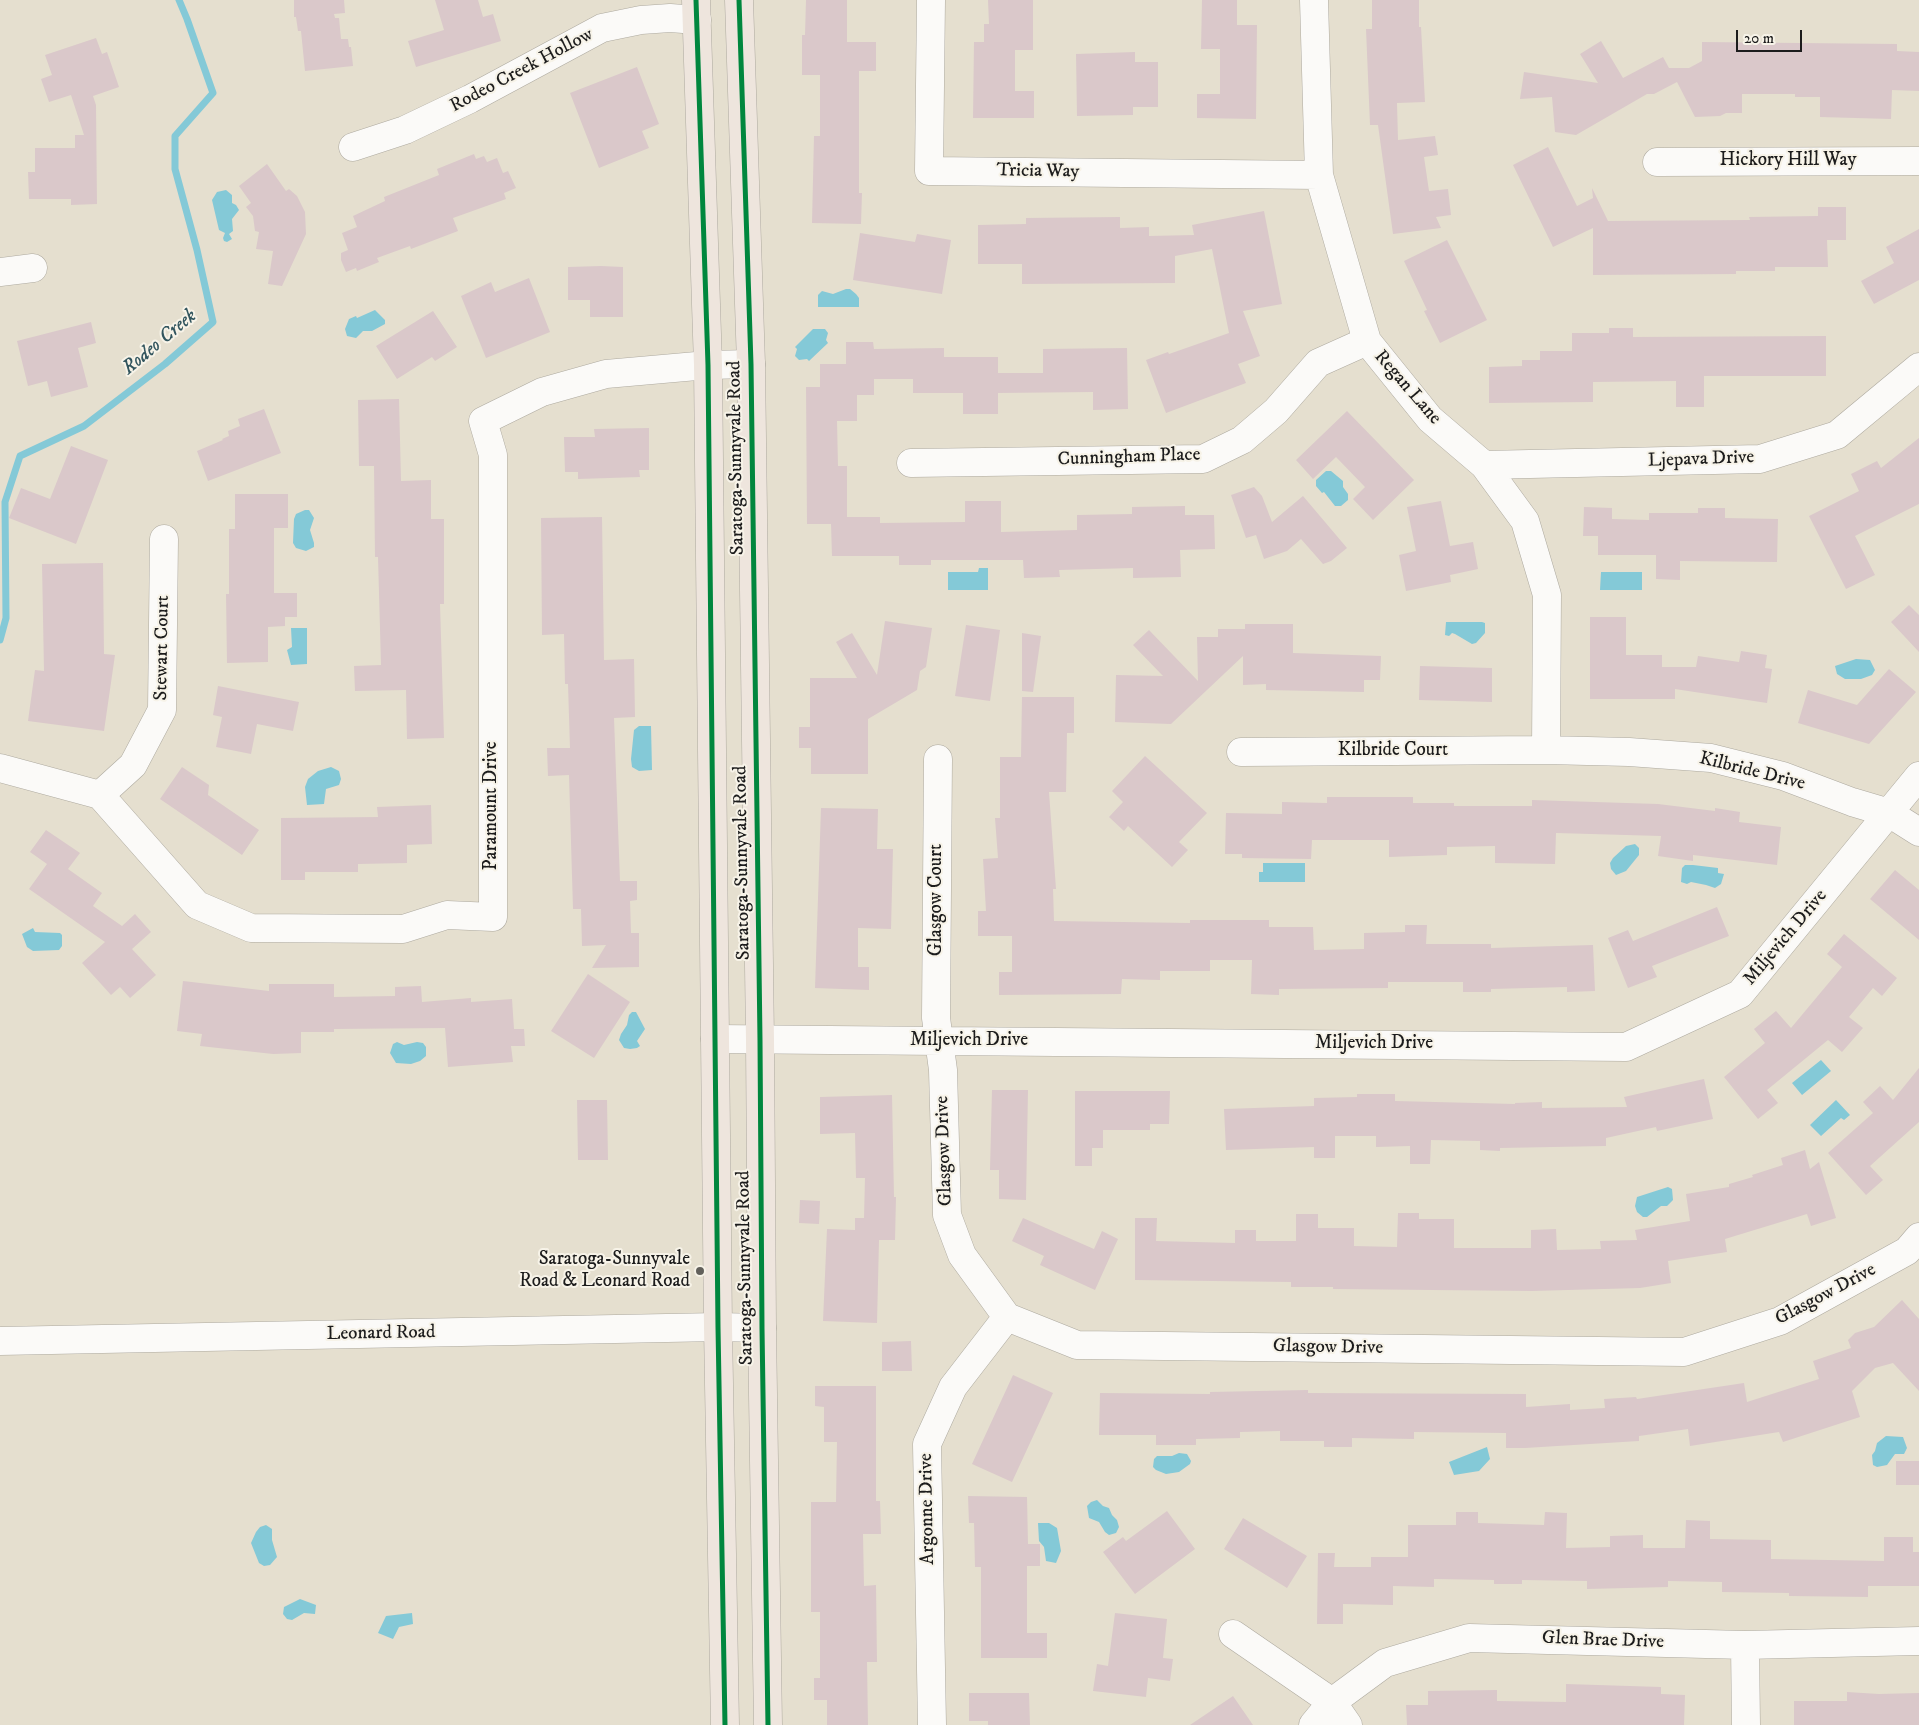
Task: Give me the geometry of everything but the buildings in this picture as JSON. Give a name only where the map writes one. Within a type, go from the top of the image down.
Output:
[{"type":"main road","name":"Saratoga-Sunnyvale Road","points":[[739,0],[751,364],[768,1725]]},
{"type":"main road","name":"Saratoga-Sunnyvale Road","points":[[696,10],[708,365],[718,1327],[725,1725]]},
{"type":"street","name":"Tricia Way","points":[[931,0],[929,171],[1319,175]]},
{"type":"street","name":"Regan Lane","points":[[1314,0],[1319,175],[1367,341],[1430,419],[1484,465],[1525,521],[1547,595],[1546,750]]},
{"type":"street","name":"Rodeo Creek Hollow","points":[[353,147],[405,130],[470,99],[602,28],[641,20],[670,18],[696,10]]},
{"type":"street","name":"Hickory Hill Way","points":[[1657,162],[1919,160]]},
{"type":"street","points":[[0,272],[33,268]]},
{"type":"street","name":"Cunningham Place","points":[[911,463],[1203,459],[1242,440],[1276,411],[1318,363],[1367,341]]},
{"type":"street","name":"Paramount Drive","points":[[100,795],[198,905],[252,928],[403,929],[446,915],[492,917],[493,455],[483,421],[542,392],[606,374],[708,365],[751,364]]},
{"type":"street","name":"Ljepava Drive","points":[[1484,465],[1760,459],[1837,435],[1919,367]]},
{"type":"street","name":"Stewart Court","points":[[100,795],[134,765],[162,710],[164,539]]},
{"type":"street","name":"Kilbride Court","points":[[1240,752],[1546,750]]},
{"type":"street","name":"Kilbride Drive","points":[[1546,750],[1628,752],[1711,758],[1783,776],[1852,802],[1889,813],[1919,832]]},
{"type":"street","name":"Glasgow Court","points":[[938,760],[936,1018],[939,1040]]},
{"type":"street","points":[[0,768],[100,795]]},
{"type":"street","name":"Miljevich Drive","points":[[715,1039],[1626,1047],[1740,994],[1919,776]]},
{"type":"street","name":"Glasgow Drive","points":[[939,1040],[943,1070],[947,1216],[962,1255],[1007,1317],[1077,1345],[1684,1352],[1780,1322],[1915,1249]]},
{"type":"street","name":"Argonne Drive","points":[[932,1725],[927,1444],[953,1387],[1007,1317]]},
{"type":"street","name":"Leonard Road","points":[[0,1341],[718,1327],[762,1328]]},
{"type":"street","points":[[1232,1634],[1332,1702],[1348,1725]]},
{"type":"street","name":"Glen Brae Drive","points":[[1313,1725],[1332,1702],[1385,1663],[1469,1638],[1745,1645],[1919,1641]]},
{"type":"street","points":[[1745,1645],[1746,1725]]},
{"type":"water","points":[[226,190],[232,195],[232,203],[239,210],[232,219],[233,231],[229,234],[232,239],[227,242],[223,238],[225,233],[219,230],[212,200],[217,192]]},
{"type":"water","points":[[850,289],[859,298],[859,307],[818,307],[818,295],[822,291],[833,294]]},
{"type":"water","points":[[375,310],[385,320],[385,324],[372,331],[363,331],[356,338],[347,336],[345,329],[349,319],[356,316],[357,318]]},
{"type":"water","points":[[813,329],[825,329],[828,333],[826,340],[828,343],[809,361],[807,359],[799,360],[795,356],[797,349],[795,347]]},
{"type":"water","points":[[1326,471],[1331,471],[1343,481],[1343,487],[1348,494],[1348,500],[1341,506],[1335,506],[1324,492],[1322,493],[1316,486],[1316,480]]},
{"type":"water","points":[[309,510],[314,518],[310,530],[314,547],[306,551],[296,548],[293,543],[294,519],[296,514]]},
{"type":"water","points":[[979,568],[988,568],[988,590],[948,590],[948,572],[978,572]]},
{"type":"water","points":[[1601,572],[1642,572],[1642,590],[1600,590]]},
{"type":"water","points":[[1446,622],[1482,622],[1485,623],[1485,633],[1476,643],[1472,644],[1452,633],[1449,636],[1445,635]]},
{"type":"water","points":[[291,628],[307,628],[307,664],[291,665],[287,650],[292,647]]},
{"type":"water","points":[[1856,659],[1870,660],[1875,670],[1872,675],[1861,679],[1845,679],[1837,674],[1835,666]]},
{"type":"water","points":[[639,726],[651,726],[652,770],[639,771],[632,767],[634,730]]},
{"type":"water","points":[[331,767],[339,771],[341,779],[339,785],[326,789],[324,804],[307,805],[305,787],[308,779],[318,771]]},
{"type":"water","points":[[1635,844],[1639,848],[1639,855],[1626,871],[1616,875],[1611,869],[1610,863],[1613,858],[1626,846]]},
{"type":"water","points":[[1263,863],[1305,863],[1305,882],[1259,882],[1259,872],[1263,872]]},
{"type":"water","points":[[1685,865],[1718,868],[1718,873],[1724,874],[1721,884],[1715,888],[1691,882],[1687,884],[1681,882],[1682,868]]},
{"type":"water","points":[[33,928],[35,932],[60,933],[62,935],[62,946],[59,950],[33,951],[27,947],[22,934]]},
{"type":"water","points":[[632,1012],[636,1012],[645,1029],[637,1041],[640,1046],[630,1049],[624,1048],[619,1040]]},
{"type":"water","points":[[397,1042],[404,1045],[417,1042],[423,1043],[426,1047],[426,1056],[420,1061],[411,1064],[396,1063],[390,1053],[393,1044]]},
{"type":"water","points":[[1821,1060],[1831,1071],[1802,1095],[1792,1083]]},
{"type":"water","points":[[1836,1100],[1850,1115],[1844,1120],[1841,1118],[1821,1136],[1810,1125]]},
{"type":"water","points":[[1668,1187],[1672,1189],[1673,1200],[1667,1206],[1661,1206],[1647,1217],[1643,1217],[1637,1212],[1635,1206],[1637,1197]]},
{"type":"water","points":[[1886,1436],[1903,1437],[1907,1448],[1904,1454],[1895,1454],[1887,1465],[1877,1467],[1873,1465],[1872,1455],[1877,1443]]},
{"type":"water","points":[[1487,1447],[1490,1459],[1479,1471],[1454,1475],[1449,1462]]},
{"type":"water","points":[[1179,1453],[1187,1454],[1191,1461],[1190,1464],[1179,1472],[1166,1474],[1153,1467],[1154,1459],[1157,1456],[1172,1456]]},
{"type":"water","points":[[1097,1500],[1103,1506],[1109,1508],[1117,1520],[1119,1527],[1116,1533],[1109,1535],[1099,1522],[1089,1518],[1087,1506]]},
{"type":"water","points":[[1038,1523],[1049,1523],[1057,1528],[1061,1551],[1056,1563],[1046,1561],[1044,1547],[1039,1541]]},
{"type":"water","points":[[266,1525],[272,1529],[272,1540],[277,1557],[270,1565],[264,1566],[259,1563],[251,1543],[260,1527]]},
{"type":"water","points":[[300,1599],[316,1605],[315,1614],[304,1613],[292,1620],[287,1619],[283,1614],[284,1607]]},
{"type":"water","points":[[412,1613],[413,1624],[399,1627],[393,1639],[378,1633],[386,1616]]},
{"type":"waterway","name":"Rodeo Creek","points":[[0,640],[6,618],[5,502],[20,456],[84,426],[165,364],[213,322],[197,250],[175,169],[175,136],[213,93],[179,0]]},
{"type":"cycle path","points":[[696,0],[708,365],[718,1327],[725,1725]]},
{"type":"cycle path","points":[[739,0],[751,364],[768,1725]]},
{"type":"place","name":"Saratoga-Sunnyvale Road & Leonard Road","points":[[700,1271]]}]
